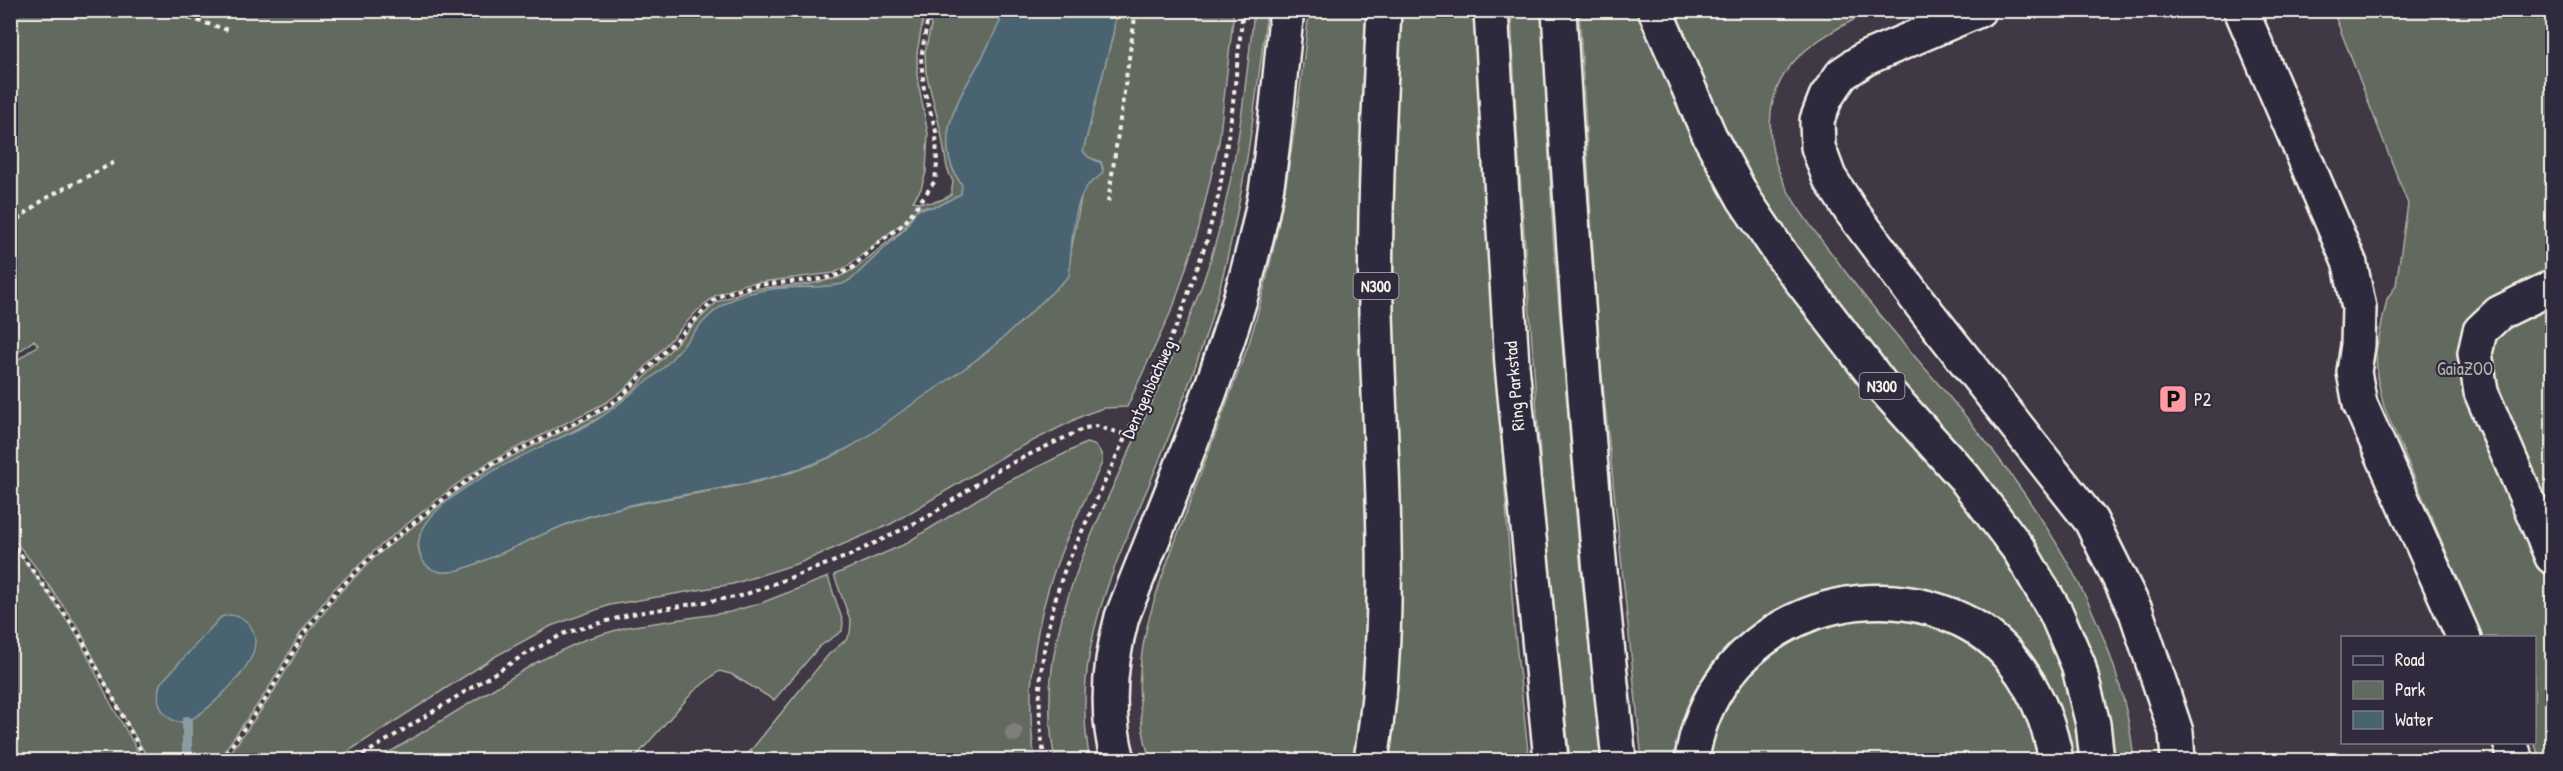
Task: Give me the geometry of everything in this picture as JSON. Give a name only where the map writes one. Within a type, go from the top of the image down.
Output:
[{"type":"main road","points":[[1118,760],[1113,744],[1109,694],[1115,642],[1122,617],[1224,352],[1247,272],[1266,191],[1287,10]]},
{"type":"main road","name":"N300","points":[[1371,760],[1378,714],[1385,601],[1376,310],[1376,221],[1384,10]]},
{"type":"main road","name":"Ring Parkstad","points":[[1491,10],[1512,364],[1551,760]]},
{"type":"main road","points":[[1559,10],[1575,285],[1600,591],[1619,760]]},
{"type":"main road","name":"N300","points":[[1655,10],[1710,137],[1744,199],[1783,257],[1883,387],[1964,477],[2020,551],[2056,613],[2078,664],[2093,724],[2097,760]]},
{"type":"main road","points":[[1979,10],[1866,58],[1842,74],[1826,97],[1817,120],[1818,147],[1829,177],[1851,211],[1918,302],[2091,521],[2136,612],[2176,732],[2178,760]]},
{"type":"main road","points":[[2241,10],[2350,264],[2359,308],[2358,345],[2354,372],[2360,404],[2463,636]]},
{"type":"main road","points":[[2553,287],[2499,312],[2480,331],[2475,353],[2481,392],[2553,557]]},
{"type":"main road","points":[[1692,760],[1704,714],[1735,665],[1755,646],[1795,618],[1848,603],[1870,602],[1899,603],[1946,614],[1973,626],[1999,648],[2018,666],[2033,692],[2044,714],[2056,760]]},
{"type":"main road","points":[[2512,744],[2516,760]]},
{"type":"path","points":[[163,10],[228,30]]},
{"type":"path","points":[[221,760],[267,697],[304,633],[334,593],[368,560],[457,488],[489,465],[605,408],[621,397],[705,307],[724,294],[770,282],[813,280],[838,275],[852,268],[874,246],[904,224],[934,181],[937,164],[936,131],[924,90],[922,69],[922,44],[927,23],[923,10]]},
{"type":"path","points":[[1107,202],[1136,10]]},
{"type":"path","name":"Dentgenbachweg","points":[[1045,760],[1041,739],[1039,689],[1047,632],[1056,596],[1066,566],[1179,320],[1206,243],[1219,193],[1232,112],[1243,10]]},
{"type":"path","points":[[10,225],[46,198],[115,162]]},
{"type":"path","points":[[355,760],[524,655],[565,633],[632,614],[722,600],[771,586],[851,555],[891,536],[929,516],[999,470],[1085,428],[1096,426],[1127,435]]},
{"type":"path","points":[[10,540],[79,634],[146,760]]},
{"type":"green space","points":[[10,11],[918,11],[923,20],[917,53],[917,76],[928,134],[926,172],[921,189],[913,201],[928,203],[951,195],[953,182],[947,168],[941,132],[926,73],[925,52],[931,26],[927,11],[1001,11],[1000,22],[956,105],[951,121],[948,152],[953,169],[962,185],[961,194],[938,207],[921,207],[912,215],[906,228],[852,279],[843,284],[762,290],[725,304],[697,329],[659,373],[620,405],[601,417],[496,470],[461,491],[434,514],[420,536],[424,562],[433,570],[445,572],[467,568],[562,526],[607,511],[747,484],[815,464],[848,448],[966,368],[1006,335],[1069,276],[1071,251],[1081,198],[1084,189],[1103,169],[1101,162],[1088,157],[1083,151],[1113,34],[1116,11],[1234,11],[1219,142],[1199,228],[1174,305],[1127,407],[1103,408],[1084,415],[1009,453],[891,524],[799,563],[733,584],[610,605],[551,626],[496,656],[335,760],[225,760],[269,699],[308,633],[339,593],[375,557],[461,488],[493,466],[608,409],[636,387],[717,302],[750,289],[810,284],[837,278],[856,268],[906,227],[901,224],[846,267],[834,273],[745,284],[715,296],[697,311],[627,387],[607,402],[489,462],[454,486],[375,550],[333,590],[301,632],[267,691],[218,760],[197,760],[189,746],[189,720],[206,709],[241,674],[253,631],[240,617],[221,617],[160,684],[161,707],[177,722],[184,722],[183,748],[187,760],[149,760],[114,700],[80,630],[11,536],[11,365],[38,345],[34,340],[11,358]]},
{"type":"green space","points":[[1254,11],[1267,11],[1244,173],[1219,292],[1187,390],[1108,585],[1097,619],[1085,687],[1085,723],[1090,760],[1055,760],[1050,723],[1050,686],[1054,651],[1062,617],[1086,549],[1183,333],[1214,249],[1236,148]]},
{"type":"green space","points":[[1309,11],[1374,11],[1373,566],[1357,760],[1150,760],[1142,725],[1139,692],[1146,630],[1165,569],[1249,343],[1261,302],[1287,178]]},
{"type":"green space","points":[[1402,11],[1473,11],[1514,625],[1529,760],[1381,760],[1388,221]]},
{"type":"green space","points":[[1511,11],[1542,11],[1553,234],[1580,560],[1601,760],[1570,760],[1545,524],[1517,134]]},
{"type":"green space","points":[[1579,11],[1641,11],[1647,28],[2000,554],[2028,600],[2067,679],[2075,709],[2082,760],[2068,760],[2002,634],[1805,600],[1678,760],[1642,760],[1598,338]]},
{"type":"green space","points":[[1672,11],[1871,11],[1813,45],[1797,58],[1784,74],[1775,93],[1771,114],[1774,158],[1788,191],[1819,237],[1873,308],[1975,428],[2031,503],[2056,543],[2079,583],[2099,626],[2115,669],[2127,714],[2134,760],[2111,760],[2101,687],[1853,326],[1745,177]]},
{"type":"green space","name":"GaiaZOO","points":[[2333,11],[2552,11],[2552,760],[2541,760],[2534,744],[2536,636],[2483,636],[2384,407],[2377,377],[2376,351],[2387,299],[2396,285],[2408,204]]},
{"type":"green space","points":[[1086,443],[1098,449],[1102,463],[1062,550],[1039,627],[1034,654],[1031,706],[1035,760],[743,760],[829,654],[847,639],[850,633],[851,622],[834,575],[903,545],[997,487]]},
{"type":"green space","points":[[11,544],[37,577],[78,637],[111,704],[143,760],[11,760]]},
{"type":"green space","points":[[828,577],[843,622],[842,631],[819,647],[774,700],[731,674],[719,671],[693,692],[633,760],[377,760],[537,662],[586,639],[627,627],[730,612],[761,603]]},
{"type":"green space","points":[[1888,615],[1919,622],[1954,636],[1996,667],[2018,693],[2025,707],[2042,760],[1706,760],[1722,716],[1733,695],[1746,676],[1780,644],[1800,632],[1823,624]]},
{"type":"water","points":[[1001,11],[1116,11],[1113,34],[1083,151],[1088,157],[1101,163],[1103,172],[1081,196],[1073,231],[1069,276],[975,361],[862,440],[815,463],[781,475],[747,483],[606,511],[561,526],[458,570],[440,572],[427,565],[422,559],[419,538],[431,517],[453,497],[512,461],[588,425],[608,412],[661,370],[705,320],[725,304],[762,290],[843,284],[852,279],[906,228],[916,210],[938,206],[961,194],[962,185],[953,169],[948,152],[951,121],[956,105],[1000,22]]},
{"type":"water","points":[[230,615],[243,619],[252,629],[255,645],[250,660],[230,687],[200,714],[182,722],[172,719],[163,712],[160,705],[158,697],[160,684],[221,617]]},
{"type":"waterway","points":[[187,721],[187,752],[192,760]]},
{"type":"place","name":"P2","points":[[2173,399]]}]
